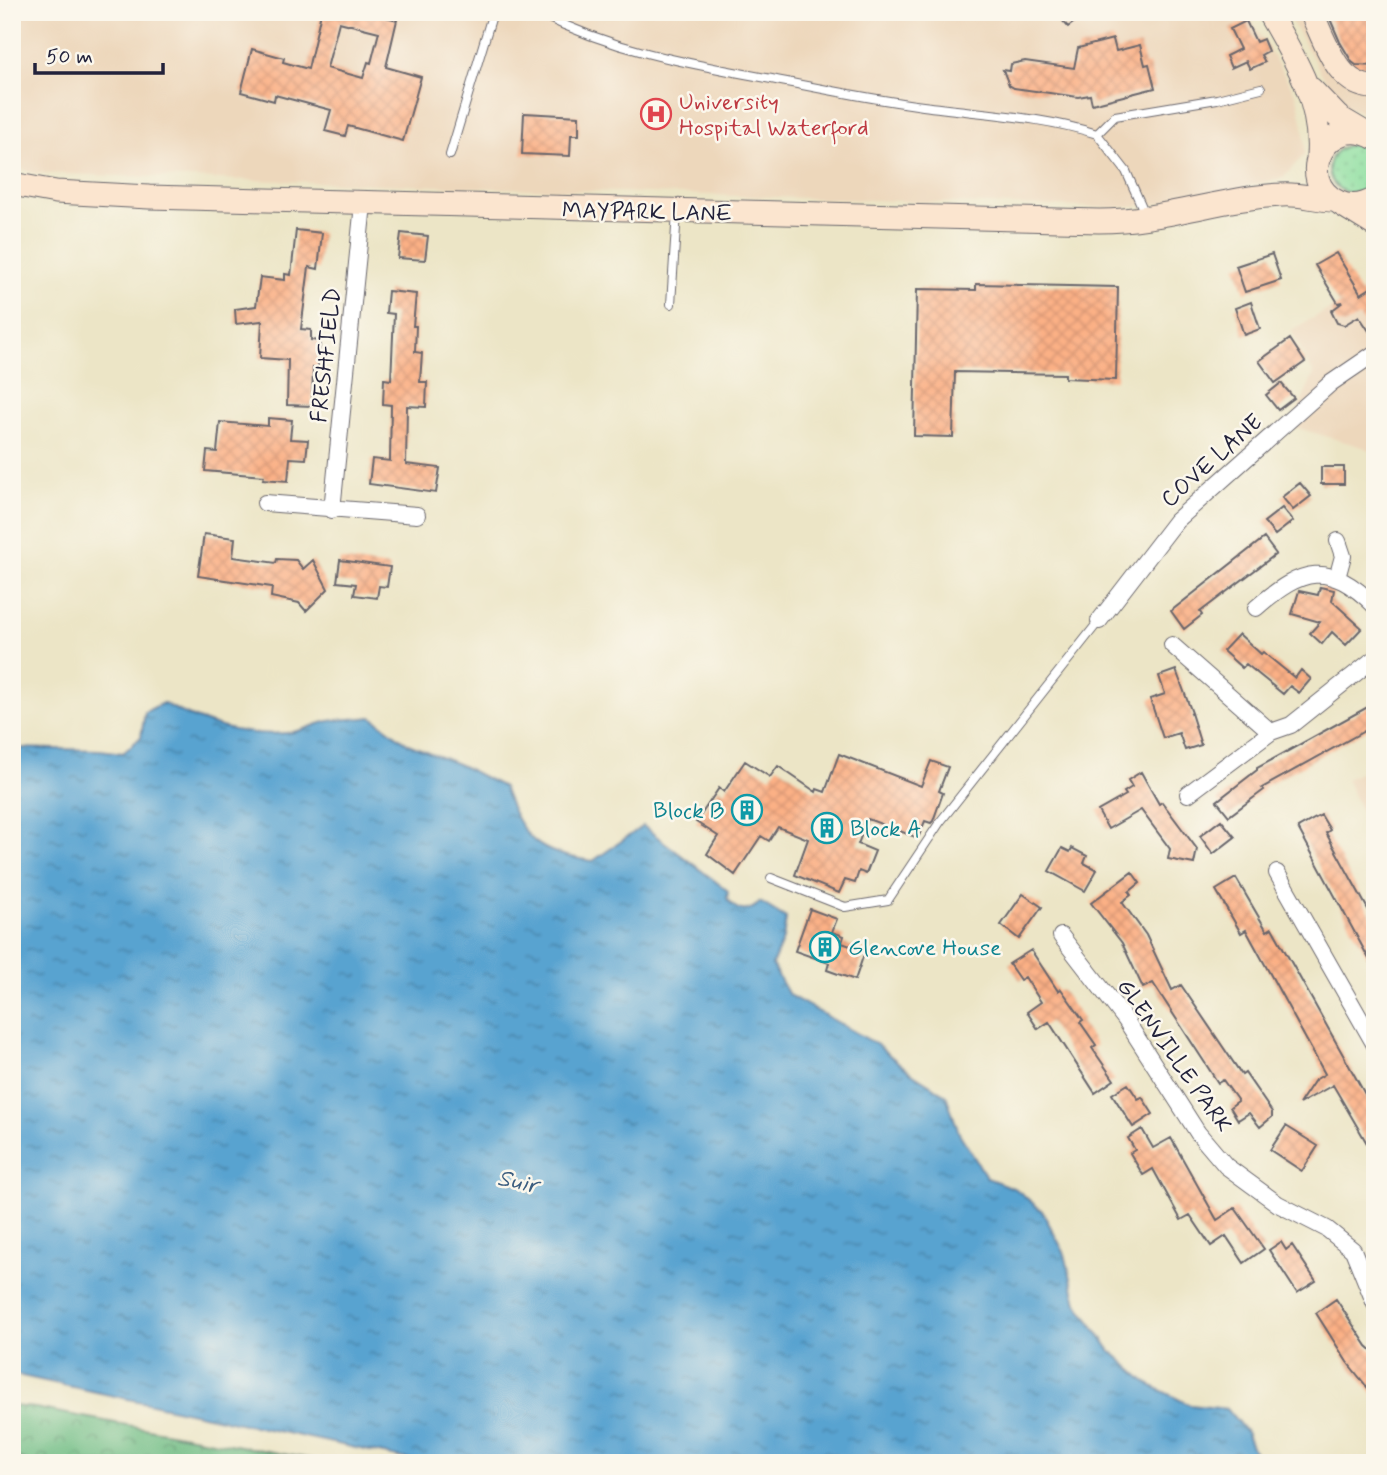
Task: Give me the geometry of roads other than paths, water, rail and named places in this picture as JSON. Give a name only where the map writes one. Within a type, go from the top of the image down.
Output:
[{"type":"street","points":[[1268,12],[1307,83],[1317,115],[1318,180],[1322,188],[1338,202],[1375,225]]},
{"type":"street","points":[[1311,12],[1340,70],[1360,86],[1375,87]]},
{"type":"street","points":[[1307,83],[1338,117],[1372,136]]},
{"type":"street","points":[[1281,195],[1318,159],[1325,145],[1338,134],[1356,131],[1372,136]]},
{"type":"street","name":"MAYPARK LANE","points":[[12,184],[56,192],[363,204],[1086,221],[1147,218],[1244,199],[1281,195],[1310,196],[1338,202]]},
{"type":"street","points":[[1338,202],[1356,206],[1375,199]]},
{"type":"street","name":"FRESHFIELD","points":[[332,510],[363,204]]},
{"type":"street","name":"COVE LANE","points":[[1099,621],[1176,521],[1331,383],[1375,353]]},
{"type":"street","points":[[265,503],[417,515]]},
{"type":"street","points":[[1337,578],[1343,556],[1338,541]]},
{"type":"street","points":[[1256,608],[1278,589],[1299,576],[1319,575],[1337,578],[1359,591],[1375,606]]},
{"type":"street","points":[[1172,645],[1271,732]]},
{"type":"street","points":[[1188,793],[1271,732],[1292,725],[1375,657]]},
{"type":"street","points":[[1277,873],[1375,1045]]},
{"type":"street","name":"GLENVILLE PARK","points":[[1060,936],[1125,1019],[1205,1141],[1226,1166],[1278,1204],[1341,1238],[1353,1250],[1375,1304]]},
{"type":"lane","points":[[450,155],[493,12]]},
{"type":"lane","points":[[536,12],[568,28],[634,51],[707,67],[913,105],[1064,123],[1097,134],[1126,171],[1147,218]]},
{"type":"lane","points":[[1097,134],[1115,116],[1217,99],[1261,88]]},
{"type":"lane","points":[[671,304],[677,212]]},
{"type":"lane","points":[[771,878],[845,907],[888,900],[940,822],[1099,621]]},
{"type":"water","name":"Suir","points":[[163,703],[208,723],[254,733],[292,732],[329,721],[372,717],[408,744],[460,765],[503,787],[525,832],[545,848],[558,854],[593,861],[643,826],[728,891],[727,899],[735,907],[747,910],[760,902],[786,918],[783,939],[772,965],[789,995],[876,1044],[910,1072],[946,1095],[959,1133],[987,1178],[1016,1189],[1042,1211],[1065,1254],[1077,1303],[1111,1351],[1148,1384],[1190,1405],[1227,1409],[1246,1432],[1259,1463],[425,1463],[12,1374],[12,748],[123,753],[141,737],[145,712]]},
{"type":"place","name":"University Hospital Waterford","points":[[656,114]]},
{"type":"place","name":"Block B","points":[[747,810]]},
{"type":"place","name":"Block A","points":[[827,828]]},
{"type":"place","name":"Glencove House","points":[[825,947]]}]
